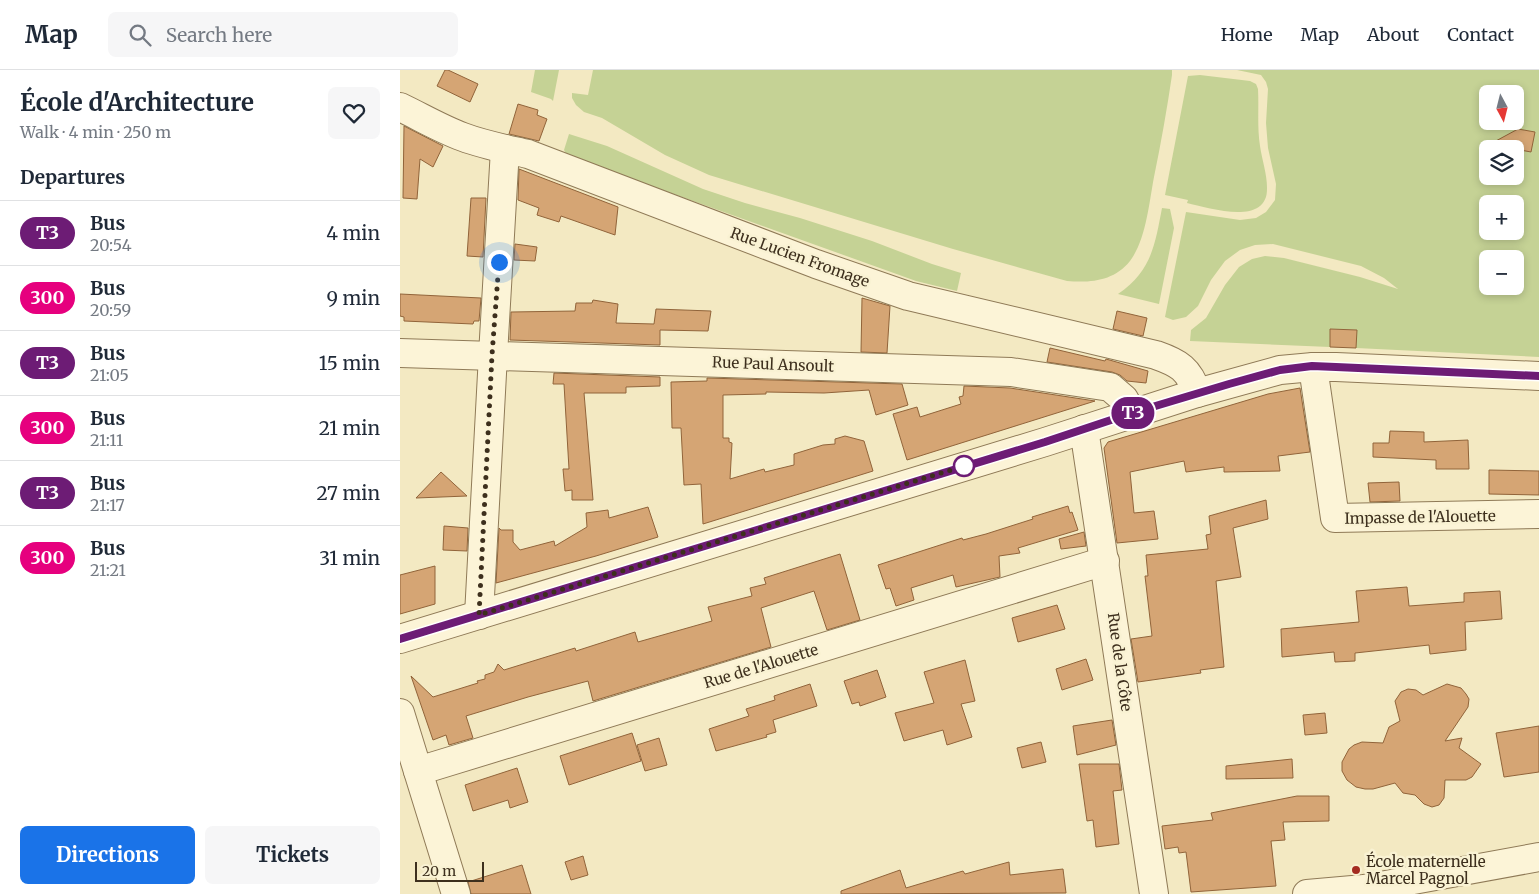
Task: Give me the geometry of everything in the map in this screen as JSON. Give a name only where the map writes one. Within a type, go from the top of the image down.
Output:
[{"type":"street","name":"Rue Lucien Fromage","points":[[400,106],[442,129],[464,138],[528,154],[807,260],[908,296],[1156,355],[1170,360],[1182,367],[1192,379],[1197,393]]},
{"type":"street","points":[[479,615],[492,355],[506,149]]},
{"type":"street","name":"Rue Paul Ansoult","points":[[400,353],[1011,372],[1110,387],[1124,399],[1132,413]]},
{"type":"street","points":[[400,639],[1197,393],[1280,370],[1312,366],[1539,376]]},
{"type":"street","name":"Impasse de l'Alouette","points":[[1312,366],[1336,518],[1539,514]]},
{"type":"street","name":"Rue de la Côte","points":[[1084,429],[1154,894]]},
{"type":"street","name":"Rue de l'Alouette","points":[[418,771],[1105,561]]},
{"type":"street","points":[[400,713],[456,894]]},
{"type":"street","points":[[1307,894],[1364,889],[1539,857]]},
{"type":"green space","points":[[535,70],[559,70],[553,101],[531,92]]},
{"type":"green space","points":[[593,70],[1172,70],[1172,75],[1146,221],[1140,243],[1130,261],[1117,273],[1093,281],[1076,282],[953,249],[709,175],[665,155],[602,118],[584,112],[576,105],[572,98],[572,93],[588,95]]},
{"type":"green space","points":[[1237,70],[1539,70],[1539,357],[1356,348],[1356,330],[1330,329],[1330,347],[1190,341],[1191,330],[1206,318],[1225,285],[1239,267],[1252,259],[1265,256],[1284,258],[1360,277],[1398,289],[1384,278],[1361,266],[1273,244],[1255,245],[1240,250],[1225,261],[1211,280],[1198,306],[1186,317],[1173,320],[1165,317],[1186,212],[1240,220],[1256,218],[1266,212],[1275,200],[1276,184],[1268,148],[1266,123],[1268,89],[1261,75]]},
{"type":"green space","points":[[1200,75],[1250,81],[1256,84],[1258,89],[1259,139],[1267,188],[1265,200],[1258,208],[1236,212],[1222,211],[1187,203],[1188,200],[1165,195],[1188,76]]},
{"type":"green space","points":[[569,134],[607,146],[703,189],[872,241],[961,273],[957,291],[916,281],[568,156],[564,150]]},
{"type":"green space","points":[[1162,208],[1170,209],[1174,228],[1159,304],[1118,294],[1138,276],[1145,266],[1154,245]]},
{"type":"building","points":[[445,70],[478,84],[470,102],[437,86]]},
{"type":"building","points":[[518,104],[538,110],[537,115],[547,119],[539,141],[509,134]]},
{"type":"building","points":[[404,126],[443,146],[433,167],[420,159],[417,199],[403,198]]},
{"type":"building","points":[[1516,130],[1535,132],[1531,152],[1524,151],[1524,140],[1498,140]]},
{"type":"building","points":[[519,169],[618,207],[615,235],[561,216],[559,222],[537,215],[539,208],[518,200]]},
{"type":"building","points":[[471,198],[486,198],[483,257],[467,256]]},
{"type":"building","points":[[515,244],[537,247],[535,261],[514,260]]},
{"type":"building","points":[[400,294],[481,298],[479,321],[474,321],[473,324],[404,321],[404,317],[400,316]]},
{"type":"building","points":[[862,298],[890,306],[887,353],[861,352]]},
{"type":"building","points":[[593,300],[618,304],[616,323],[654,324],[656,309],[711,311],[708,331],[660,330],[660,345],[510,340],[511,312],[575,311],[576,303],[592,303]]},
{"type":"building","points":[[1117,311],[1147,318],[1143,336],[1113,329]]},
{"type":"building","points":[[1330,329],[1357,330],[1356,348],[1330,347]]},
{"type":"building","points":[[1050,348],[1105,361],[1106,359],[1148,371],[1146,383],[1127,381],[1120,375],[1112,372],[1047,362]]},
{"type":"building","points":[[554,373],[660,377],[660,386],[626,387],[626,393],[584,393],[593,500],[572,500],[572,490],[565,491],[563,469],[569,469],[564,384],[553,384]]},
{"type":"building","points":[[707,378],[902,384],[908,405],[876,415],[869,390],[824,393],[766,392],[766,394],[723,395],[723,438],[729,438],[729,442],[732,443],[730,479],[764,469],[765,472],[794,465],[794,454],[823,445],[835,444],[835,439],[845,436],[864,441],[873,471],[703,524],[701,484],[684,485],[681,428],[672,428],[671,382],[707,381]]},
{"type":"building","points":[[964,386],[1010,388],[1095,401],[907,460],[893,414],[917,407],[920,417],[961,404],[959,397],[963,396]]},
{"type":"building","points":[[1300,388],[1310,452],[1278,456],[1280,471],[1224,472],[1224,467],[1186,472],[1184,461],[1130,472],[1134,513],[1154,511],[1158,539],[1117,543],[1104,448],[1108,442],[1268,394]]},
{"type":"building","points":[[1390,431],[1424,432],[1424,442],[1468,440],[1469,469],[1436,469],[1436,460],[1373,457],[1373,443],[1389,443]]},
{"type":"building","points":[[1489,470],[1539,471],[1539,495],[1489,494]]},
{"type":"building","points":[[441,472],[467,496],[416,498]]},
{"type":"building","points":[[1399,482],[1400,501],[1370,502],[1368,483]]},
{"type":"building","points":[[1266,500],[1268,519],[1233,528],[1241,577],[1216,581],[1224,667],[1200,670],[1201,673],[1138,682],[1131,639],[1152,636],[1145,576],[1148,576],[1146,555],[1208,549],[1206,535],[1211,534],[1209,516]]},
{"type":"building","points":[[1068,506],[1078,530],[1018,548],[1020,553],[999,556],[1000,577],[956,587],[953,575],[911,588],[914,600],[896,606],[890,588],[886,589],[878,565],[962,538],[963,540],[986,534]]},
{"type":"building","points":[[648,507],[658,537],[496,583],[499,528],[501,530],[513,530],[513,542],[520,550],[554,541],[555,546],[587,527],[586,513],[608,510],[609,518]]},
{"type":"building","points":[[444,526],[468,528],[467,551],[443,550]]},
{"type":"building","points":[[1084,532],[1086,546],[1061,549],[1059,539]]},
{"type":"building","points":[[840,554],[860,620],[827,630],[814,591],[761,608],[771,647],[593,701],[588,681],[528,697],[466,716],[473,738],[449,745],[446,735],[433,740],[411,676],[433,697],[478,683],[477,681],[485,679],[485,675],[494,672],[498,664],[504,670],[575,648],[576,651],[635,632],[638,642],[712,621],[708,607],[752,596],[750,588],[766,584],[764,578]]},
{"type":"building","points":[[435,566],[435,604],[400,614],[400,575]]},
{"type":"building","points":[[1407,587],[1409,606],[1464,602],[1464,593],[1500,591],[1502,619],[1465,622],[1466,650],[1430,654],[1429,645],[1355,653],[1355,661],[1335,662],[1334,652],[1282,657],[1281,629],[1359,622],[1356,591]]},
{"type":"building","points":[[1057,605],[1065,629],[1018,642],[1012,618]]},
{"type":"building","points":[[1086,659],[1093,680],[1062,690],[1056,669]]},
{"type":"building","points":[[965,660],[975,701],[961,704],[972,737],[947,745],[943,730],[904,741],[895,713],[934,703],[924,672]]},
{"type":"building","points":[[877,670],[886,697],[860,706],[859,702],[852,704],[844,681]]},
{"type":"building","points":[[810,684],[817,706],[773,720],[776,732],[766,735],[767,737],[716,751],[709,729],[749,716],[746,709],[775,700],[774,696]]},
{"type":"building","points":[[1447,684],[1461,688],[1469,699],[1468,707],[1445,741],[1462,738],[1459,748],[1481,764],[1472,777],[1466,780],[1445,780],[1444,798],[1439,805],[1432,807],[1424,804],[1415,795],[1403,793],[1395,783],[1373,789],[1365,789],[1356,787],[1347,780],[1342,771],[1342,762],[1349,749],[1362,742],[1383,743],[1389,727],[1400,721],[1395,701],[1401,692],[1408,689],[1416,690],[1423,695]]},
{"type":"building","points":[[1325,713],[1327,733],[1305,735],[1303,715]]},
{"type":"building","points":[[1112,720],[1116,745],[1077,755],[1073,726]]},
{"type":"building","points":[[1539,726],[1539,772],[1504,777],[1496,733]]},
{"type":"building","points":[[632,733],[641,761],[569,785],[560,756]]},
{"type":"building","points":[[659,738],[667,765],[645,771],[637,745]]},
{"type":"building","points":[[1041,742],[1046,762],[1022,768],[1017,748]]},
{"type":"building","points":[[1292,759],[1293,778],[1226,779],[1226,766]]},
{"type":"building","points":[[1079,764],[1119,764],[1122,790],[1113,791],[1119,844],[1096,847],[1093,820],[1087,821]]},
{"type":"building","points":[[517,768],[528,802],[510,808],[508,800],[473,811],[465,785]]},
{"type":"building","points":[[1297,796],[1329,796],[1329,821],[1283,822],[1285,840],[1271,841],[1276,886],[1191,892],[1186,852],[1179,853],[1178,847],[1165,849],[1162,826],[1213,820],[1211,813]]},
{"type":"building","points":[[583,856],[588,875],[571,880],[565,862]]},
{"type":"building","points":[[1009,862],[1010,875],[1063,869],[1066,893],[841,894],[841,891],[900,870],[906,888],[963,871],[965,874]]},
{"type":"building","points":[[522,865],[531,894],[471,894],[468,882]]},
{"type":"bus line","name":"T3","points":[[400,639],[1262,374],[1312,366],[1539,376]]},
{"type":"place","name":"École maternelle Marcel Pagnol","points":[[1356,870]]},
{"type":"route","points":[[499,262],[492,355],[479,615],[964,466]]}]
